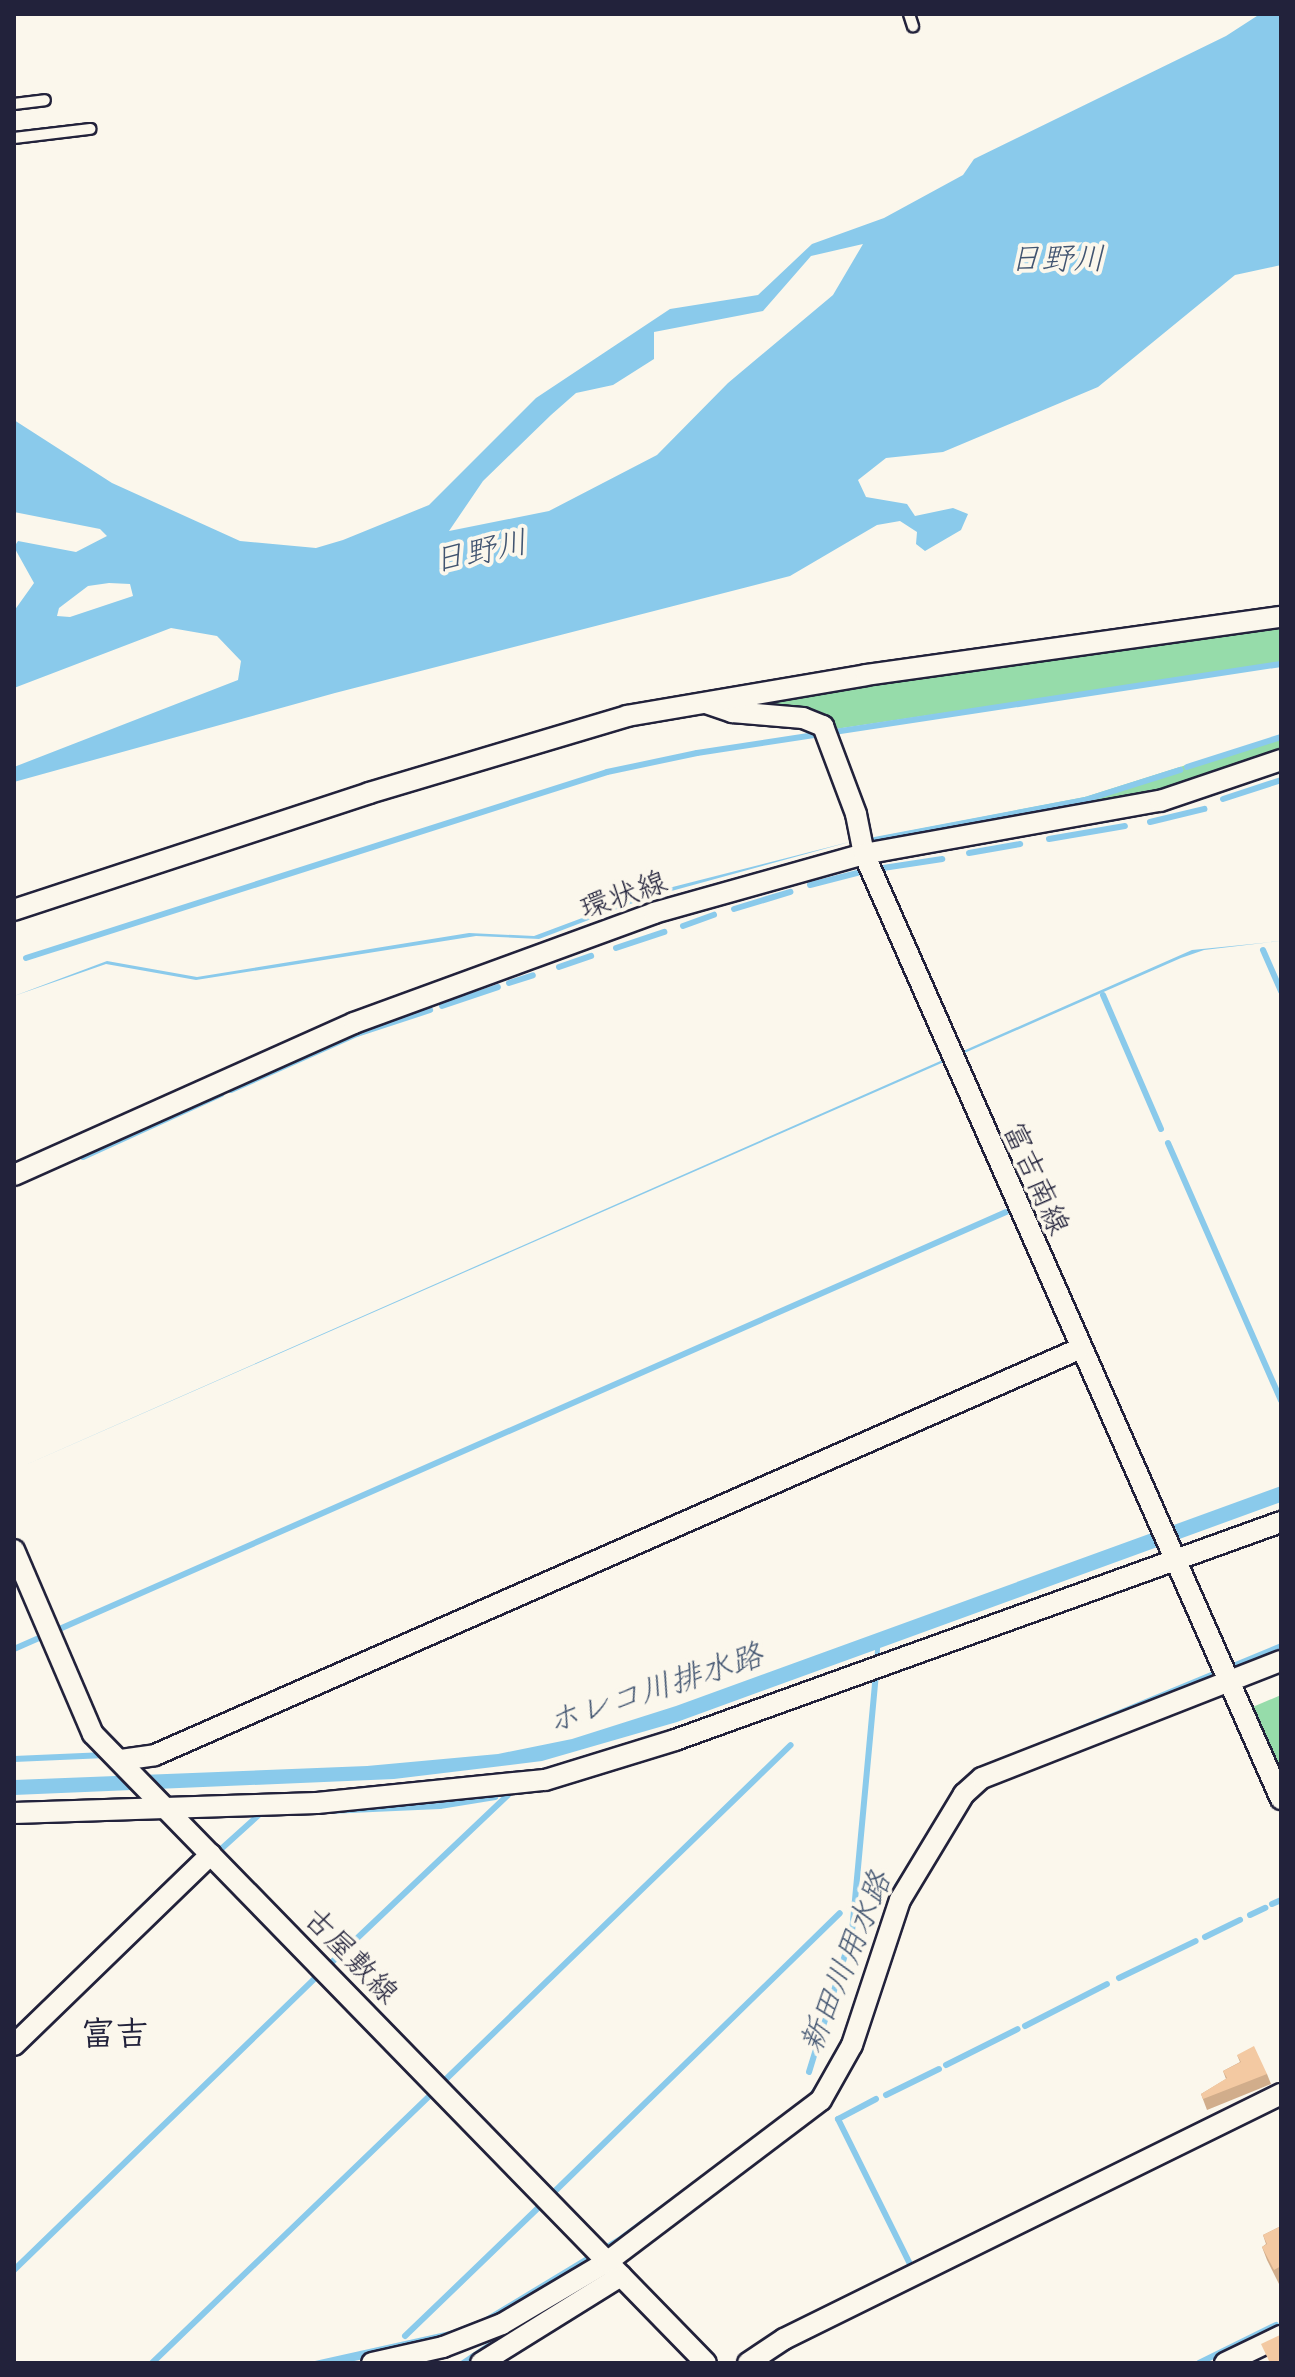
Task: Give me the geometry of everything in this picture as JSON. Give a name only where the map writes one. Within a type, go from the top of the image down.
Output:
[{"type":"street","points":[[14,910],[545,737],[706,703],[866,675],[1281,617]]},
{"type":"street","name":"富吉南線","points":[[706,703],[732,712],[803,718],[823,726],[856,814],[864,854],[1079,1349],[1175,1554]]},
{"type":"street","name":"環状線","points":[[14,1175],[354,1023],[654,913],[864,854],[1160,801],[1281,760]]},
{"type":"street","points":[[125,1764],[155,1755],[1079,1349]]},
{"type":"street","points":[[14,1813],[159,1804],[436,1794],[545,1780],[675,1740],[1175,1554],[1281,1522]]},
{"type":"street","name":"古屋敷線","points":[[14,1550],[93,1734],[706,2363]]},
{"type":"street","points":[[1175,1554],[1281,1799]]},
{"type":"street","points":[[481,2363],[614,2269],[821,2100],[852,2045],[900,1900],[964,1794],[982,1778],[1281,1661]]},
{"type":"street","points":[[14,2045],[211,1854]]},
{"type":"street","points":[[748,2363],[784,2339],[1281,2094]]},
{"type":"street","points":[[372,2363],[443,2347],[502,2324],[614,2269]]},
{"type":"street","points":[[1225,2363],[1281,2336]]},
{"type":"lane","points":[[909,14],[913,26]]},
{"type":"lane","points":[[14,104],[45,100]]},
{"type":"lane","points":[[14,138],[90,129]]},
{"type":"green space","points":[[1281,624],[1281,663],[829,730],[731,705]]},
{"type":"green space","points":[[1281,735],[1281,752],[1123,800],[871,843],[867,839],[1085,797]]},
{"type":"green space","points":[[1281,1695],[1281,1781],[1248,1709]]},
{"type":"water","name":"日野川","points":[[1260,14],[1281,14],[1281,265],[1235,275],[1098,387],[943,452],[886,458],[858,480],[866,497],[907,504],[915,516],[953,508],[968,514],[961,530],[925,551],[916,544],[917,532],[900,521],[877,525],[790,576],[335,693],[14,782],[14,767],[238,680],[241,661],[217,636],[171,628],[14,688],[14,611],[34,583],[14,547],[18,541],[76,552],[107,536],[100,529],[14,512],[14,420],[112,483],[240,541],[316,548],[343,540],[429,505],[536,398],[670,309],[758,295],[812,244],[884,218],[963,175],[974,159],[1226,36]],"holes":[[[863,244],[833,295],[728,383],[657,455],[549,511],[449,531],[483,481],[576,393],[613,385],[654,359],[654,332],[763,311],[811,256]],[[130,584],[133,596],[70,617],[57,616],[59,608],[88,586]]]},
{"type":"water","points":[[853,841],[646,898],[539,939],[476,936],[196,980],[106,964],[14,996],[107,961],[197,977],[469,933],[534,936],[649,893]]},
{"type":"water","points":[[1281,941],[1204,950],[1181,958],[14,1470],[1192,950]]},
{"type":"water","points":[[1281,1486],[1281,1502],[880,1648],[879,1676],[873,1677],[875,1650],[677,1722],[542,1761],[394,1779],[14,1795],[14,1780],[367,1766],[498,1754],[572,1739],[676,1706]]},
{"type":"water","points":[[1281,1643],[1281,1651],[982,1772],[906,1878],[847,2050],[822,2091],[610,2252],[512,2312],[453,2340],[345,2363],[306,2363],[450,2331],[484,2318],[618,2237],[809,2094],[841,2048],[894,1885],[971,1771]]},
{"type":"water","points":[[716,2187],[719,2191],[621,2265],[466,2363],[458,2363]]},
{"type":"building","points":[[1254,2046],[1267,2074],[1203,2099],[1201,2094],[1227,2078],[1223,2071],[1241,2062],[1237,2055]]},
{"type":"building","points":[[1281,2226],[1281,2266],[1274,2270],[1262,2247],[1267,2244],[1263,2235]]},
{"type":"building","points":[[1280,2335],[1281,2363],[1270,2363],[1261,2344]]},
{"type":"waterway","points":[[26,958],[607,772],[697,753],[1281,664]]},
{"type":"waterway","points":[[1187,767],[1281,737]]},
{"type":"waterway","points":[[875,840],[1085,800],[1180,770]]},
{"type":"waterway","points":[[1223,799],[1281,780]]},
{"type":"waterway","points":[[1150,822],[1204,809]]},
{"type":"waterway","points":[[1049,839],[1125,826]]},
{"type":"waterway","points":[[969,853],[1020,844]]},
{"type":"waterway","points":[[883,868],[942,859]]},
{"type":"waterway","points":[[810,885],[857,873]]},
{"type":"waterway","points":[[734,909],[790,892]]},
{"type":"waterway","points":[[683,926],[714,915]]},
{"type":"waterway","points":[[616,948],[664,932]]},
{"type":"waterway","points":[[1263,950],[1281,991]]},
{"type":"waterway","points":[[559,967],[591,956]]},
{"type":"waterway","points":[[509,983],[533,975]]},
{"type":"waterway","points":[[442,1006],[498,987]]},
{"type":"waterway","points":[[1103,995],[1161,1129]]},
{"type":"waterway","points":[[231,1090],[357,1034],[430,1010]]},
{"type":"waterway","points":[[83,1157],[221,1094]]},
{"type":"waterway","points":[[1168,1143],[1281,1400]]},
{"type":"waterway","points":[[14,1649],[1006,1212]]},
{"type":"waterway","name":"新田川用水路","points":[[809,2072],[852,1932],[876,1671]]},
{"type":"waterway","points":[[443,2082],[791,1745]]},
{"type":"waterway","points":[[14,1759],[106,1755]]},
{"type":"waterway","points":[[331,1963],[508,1795]]},
{"type":"waterway","points":[[328,1811],[440,1806],[495,1797]]},
{"type":"waterway","points":[[220,1850],[261,1813]]},
{"type":"waterway","points":[[1272,1904],[1281,1900]]},
{"type":"waterway","points":[[1250,1915],[1265,1908]]},
{"type":"waterway","name":"新田川用水路","points":[[552,2194],[840,1913]]},
{"type":"waterway","points":[[1205,1937],[1240,1920]]},
{"type":"waterway","points":[[1119,1978],[1196,1941]]},
{"type":"waterway","points":[[14,2270],[318,1975]]},
{"type":"waterway","points":[[1025,2026],[1107,1984]]},
{"type":"waterway","points":[[946,2065],[1018,2029]]},
{"type":"waterway","points":[[886,2095],[939,2069]]},
{"type":"waterway","points":[[152,2363],[432,2094]]},
{"type":"waterway","points":[[876,2099],[838,2119],[910,2264]]},
{"type":"waterway","points":[[405,2336],[542,2204]]},
{"type":"waterway","points":[[1199,2363],[1276,2325]]},
{"type":"district","name":"富吉","points":[[115,2034]]},
{"type":"water label","name":"ホレコ川排水路","points":[[655,1688]]}]
